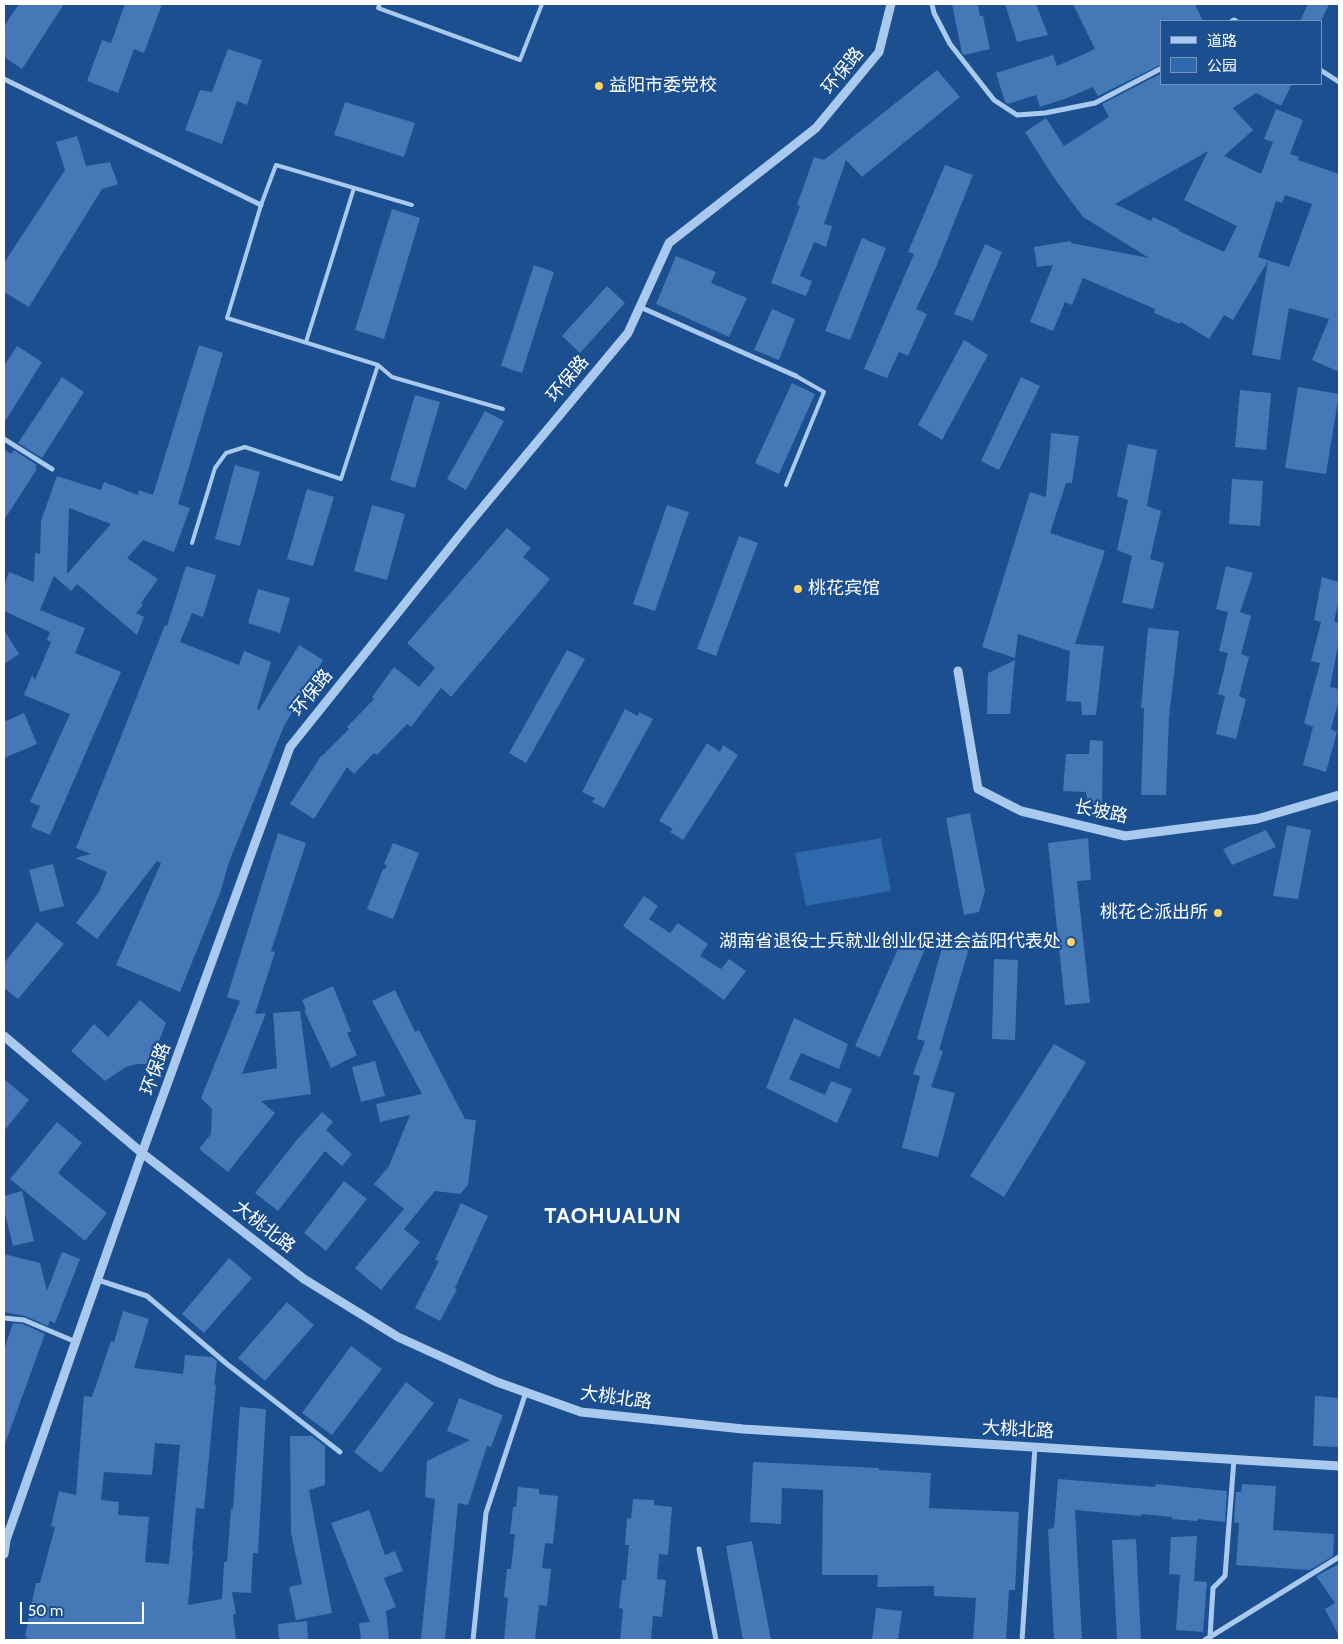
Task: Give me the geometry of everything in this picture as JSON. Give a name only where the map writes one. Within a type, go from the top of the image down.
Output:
[{"type":"street","name":"环保路","points":[[4,1554],[6,1540],[142,1153],[290,747],[468,525],[628,333],[669,243],[823,121],[879,52],[891,4]]},
{"type":"street","points":[[932,4],[934,13],[950,44],[994,100],[1017,115],[1095,103],[1160,69]]},
{"type":"street","points":[[1323,72],[1339,82]]},
{"type":"street","points":[[4,79],[261,205]]},
{"type":"street","points":[[640,307],[796,376]]},
{"type":"street","points":[[4,440],[52,469]]},
{"type":"street","name":"长坡路","points":[[958,671],[978,789],[1021,811],[1125,836],[1257,819],[1339,795]]},
{"type":"street","name":"大桃北路","points":[[4,1036],[142,1153],[304,1279],[398,1337],[497,1382],[582,1412],[743,1429],[1339,1466]]},
{"type":"street","points":[[98,1280],[147,1296],[227,1364],[340,1452]]},
{"type":"street","points":[[4,1318],[24,1320],[76,1342]]},
{"type":"street","points":[[473,1640],[486,1513],[526,1392]]},
{"type":"street","points":[[1022,1640],[1035,1447]]},
{"type":"street","points":[[1210,1637],[1213,1588],[1225,1576],[1234,1459]]},
{"type":"street","points":[[699,1549],[716,1640]]},
{"type":"street","points":[[1205,1640],[1339,1557]]},
{"type":"lane","points":[[380,4],[378,8],[520,60],[542,4]]},
{"type":"lane","points":[[412,205],[276,165],[261,205],[227,318],[378,364],[392,377],[503,409]]},
{"type":"lane","points":[[306,342],[354,188]]},
{"type":"lane","points":[[192,543],[215,468],[226,453],[245,447],[341,478],[378,364]]},
{"type":"lane","points":[[786,485],[824,392],[796,376]]},
{"type":"green space","points":[[881,838],[891,891],[806,906],[795,853]]},
{"type":"building","points":[[19,4],[64,4],[22,69],[4,57],[4,26]]},
{"type":"building","points":[[125,4],[162,4],[144,53],[134,49],[118,93],[87,81],[102,40],[111,43]]},
{"type":"building","points":[[952,4],[978,4],[980,16],[983,16],[990,49],[964,55],[962,53]]},
{"type":"building","points":[[1005,4],[1036,4],[1048,35],[1017,42]]},
{"type":"building","points":[[1073,4],[1195,4],[1203,20],[1160,20],[1160,65],[1098,96],[1093,87],[1040,107],[1036,95],[1008,104],[1005,102],[996,73],[1053,55],[1057,66],[1095,49]]},
{"type":"building","points":[[1308,4],[1329,4],[1321,20],[1300,20]]},
{"type":"building","points":[[228,49],[262,60],[247,105],[237,101],[222,144],[185,130],[200,90],[212,92]]},
{"type":"building","points":[[937,70],[960,97],[862,177],[846,160],[824,224],[832,226],[826,247],[814,242],[800,276],[812,281],[806,296],[771,283],[800,206],[797,205],[814,157],[824,160]]},
{"type":"building","points":[[1160,74],[1160,85],[1292,85],[1281,106],[1256,93],[1233,108],[1253,130],[1224,156],[1261,174],[1273,142],[1264,139],[1276,109],[1303,120],[1290,154],[1299,157],[1298,160],[1339,174],[1339,372],[1312,360],[1329,319],[1289,308],[1280,360],[1252,355],[1268,261],[1233,320],[1224,315],[1209,339],[1181,322],[1180,324],[1154,313],[1155,309],[1083,278],[1072,305],[1065,302],[1053,331],[1030,322],[1053,265],[1037,267],[1034,247],[1071,241],[1071,243],[1149,258],[1083,217],[1054,178],[1025,132],[1046,118],[1064,146],[1109,117],[1102,104]],"holes":[[[1208,151],[1184,200],[1237,226],[1224,252],[1153,217],[1151,221],[1115,204]],[[1285,195],[1312,204],[1289,267],[1258,257],[1276,201],[1282,203]]]},
{"type":"building","points":[[345,102],[415,123],[404,157],[334,135]]},
{"type":"building","points":[[77,136],[86,166],[110,162],[118,184],[102,189],[29,307],[4,292],[4,263],[65,170],[56,142]]},
{"type":"building","points":[[945,165],[973,175],[937,265],[916,309],[927,314],[908,356],[899,352],[887,378],[864,369],[914,254],[908,252]]},
{"type":"building","points":[[392,209],[420,218],[384,339],[355,330]]},
{"type":"building","points":[[862,238],[886,248],[850,340],[825,331]]},
{"type":"building","points":[[985,244],[1002,252],[973,321],[954,314]]},
{"type":"building","points":[[676,256],[716,272],[711,283],[747,298],[729,337],[656,304]]},
{"type":"building","points":[[534,265],[554,272],[522,373],[501,366]]},
{"type":"building","points":[[607,286],[625,303],[580,353],[562,336]]},
{"type":"building","points":[[772,309],[795,319],[779,360],[754,350]]},
{"type":"building","points":[[964,340],[988,355],[942,440],[918,425]]},
{"type":"building","points":[[199,345],[223,353],[178,504],[190,508],[174,552],[143,540],[127,558],[158,579],[141,603],[143,605],[136,613],[144,617],[137,635],[77,584],[71,591],[54,576],[40,610],[85,628],[75,653],[121,672],[50,835],[31,827],[40,806],[30,802],[70,714],[24,695],[32,675],[35,680],[51,642],[47,640],[50,632],[4,611],[4,586],[9,572],[34,582],[35,553],[40,554],[41,521],[57,476],[101,490],[104,482],[138,495],[139,490],[153,495]],"holes":[[[69,508],[111,524],[67,574]]]},
{"type":"building","points":[[17,346],[42,362],[4,423],[4,366]]},
{"type":"building","points":[[62,377],[84,392],[42,458],[18,443]]},
{"type":"building","points":[[1021,377],[1040,386],[999,470],[981,461]]},
{"type":"building","points":[[792,383],[815,394],[779,474],[755,463]]},
{"type":"building","points":[[1298,387],[1339,394],[1326,474],[1285,468]]},
{"type":"building","points":[[1240,390],[1271,393],[1266,450],[1235,447]]},
{"type":"building","points":[[415,395],[440,402],[415,488],[390,480]]},
{"type":"building","points":[[485,411],[504,421],[466,490],[447,479]]},
{"type":"building","points":[[1051,433],[1079,436],[1072,483],[1066,483],[1050,533],[1105,551],[1075,644],[1104,646],[1096,715],[1082,715],[1081,702],[1066,701],[1070,651],[1018,634],[1015,658],[982,647],[1030,492],[1046,497]]},
{"type":"building","points":[[1128,444],[1157,450],[1147,506],[1161,511],[1150,559],[1164,563],[1153,609],[1122,603],[1132,556],[1117,550],[1128,500],[1117,496]]},
{"type":"building","points":[[4,449],[11,454],[14,450],[37,465],[35,468],[37,469],[4,520]]},
{"type":"building","points":[[235,465],[260,472],[240,546],[215,539]]},
{"type":"building","points":[[1232,479],[1263,481],[1260,526],[1229,524]]},
{"type":"building","points":[[307,489],[334,497],[313,566],[287,559]]},
{"type":"building","points":[[372,505],[405,514],[387,580],[354,571]]},
{"type":"building","points":[[667,505],[689,512],[655,611],[633,604]]},
{"type":"building","points":[[507,528],[531,548],[523,557],[550,579],[451,697],[441,688],[411,727],[407,724],[377,755],[374,753],[354,774],[347,767],[314,819],[290,804],[321,756],[349,729],[347,727],[374,699],[372,697],[394,667],[419,687],[435,668],[407,643]]},
{"type":"building","points":[[739,536],[758,543],[716,656],[697,649]]},
{"type":"building","points":[[186,566],[216,575],[203,617],[192,613],[180,642],[239,665],[244,651],[271,662],[257,709],[259,710],[299,645],[323,660],[284,726],[229,862],[220,893],[180,992],[116,965],[161,863],[157,861],[97,939],[76,923],[99,892],[107,872],[75,858],[91,854],[76,848],[165,625],[167,626]]},
{"type":"building","points":[[1226,566],[1253,573],[1240,612],[1251,616],[1241,654],[1249,657],[1239,696],[1246,699],[1236,739],[1216,734],[1225,696],[1218,694],[1228,653],[1219,651],[1228,612],[1216,609]]},
{"type":"building","points":[[1322,577],[1339,582],[1339,601],[1334,621],[1339,623],[1339,640],[1330,687],[1339,689],[1339,699],[1331,729],[1337,732],[1326,772],[1303,765],[1313,727],[1304,723],[1320,663],[1311,661],[1321,622],[1314,620]]},
{"type":"building","points":[[258,589],[290,598],[280,633],[248,623]]},
{"type":"building","points":[[1148,628],[1179,631],[1169,717],[1166,795],[1141,795],[1144,708],[1141,708]]},
{"type":"building","points":[[4,630],[19,654],[4,664]]},
{"type":"building","points":[[567,650],[585,659],[526,763],[509,753]]},
{"type":"building","points":[[1015,660],[1010,714],[987,714],[988,673]]},
{"type":"building","points":[[625,709],[638,716],[639,712],[653,719],[604,808],[592,802],[595,798],[582,792]]},
{"type":"building","points":[[24,713],[37,744],[4,758],[4,722]]},
{"type":"building","points":[[1090,740],[1103,741],[1102,803],[1088,803],[1086,792],[1063,791],[1066,754],[1089,754]]},
{"type":"building","points":[[707,743],[720,752],[723,745],[738,755],[683,840],[670,832],[673,829],[659,821]]},
{"type":"building","points":[[970,813],[985,891],[979,912],[964,915],[946,818]]},
{"type":"building","points":[[1287,825],[1311,830],[1298,899],[1273,896]]},
{"type":"building","points":[[1266,830],[1276,847],[1232,865],[1223,849]]},
{"type":"building","points":[[278,833],[306,843],[271,951],[275,952],[255,1014],[266,1013],[242,1074],[277,1068],[273,1013],[300,1011],[311,1094],[261,1101],[275,1113],[228,1172],[199,1149],[211,1134],[212,1109],[201,1098],[240,1001],[227,997]]},
{"type":"building","name":"湖南省退役士兵就业创业促进会益阳代表处","points":[[1088,838],[1091,880],[1077,881],[1090,1003],[1065,1005],[1048,843]]},
{"type":"building","points":[[393,843],[419,853],[393,919],[367,909],[383,869],[387,866],[384,864]]},
{"type":"building","points":[[53,864],[64,906],[40,912],[29,870]]},
{"type":"building","points":[[644,896],[658,906],[649,919],[670,933],[678,923],[708,944],[700,956],[721,969],[729,959],[746,971],[724,1000],[623,926]]},
{"type":"building","points":[[37,922],[64,944],[18,999],[4,988],[4,963]]},
{"type":"building","points":[[902,940],[925,949],[880,1057],[855,1046]]},
{"type":"building","points":[[944,940],[969,948],[939,1050],[943,1051],[931,1087],[955,1093],[938,1157],[902,1148],[920,1076],[913,1074],[925,1041],[917,1039]]},
{"type":"building","points":[[994,959],[1018,960],[1015,1040],[992,1039]]},
{"type":"building","points":[[333,986],[351,1031],[347,1033],[357,1055],[331,1068],[304,1010],[306,1010],[302,1000]]},
{"type":"building","points":[[395,990],[415,1032],[419,1030],[465,1119],[476,1120],[468,1185],[460,1194],[435,1191],[404,1229],[420,1242],[381,1290],[355,1268],[404,1209],[374,1184],[389,1166],[410,1115],[380,1122],[376,1104],[422,1094],[372,1001]]},
{"type":"building","points":[[140,1000],[166,1023],[150,1064],[137,1064],[126,1067],[105,1081],[71,1051],[94,1024],[108,1037]]},
{"type":"building","points":[[794,1018],[848,1044],[839,1069],[801,1053],[789,1079],[825,1095],[831,1081],[852,1089],[837,1123],[766,1088]]},
{"type":"building","points":[[1054,1044],[1086,1062],[1004,1197],[970,1176]]},
{"type":"building","points":[[375,1061],[385,1096],[361,1102],[352,1067]]},
{"type":"building","points":[[4,1079],[29,1100],[4,1131]]},
{"type":"building","points":[[322,1112],[333,1122],[326,1130],[352,1154],[342,1166],[325,1151],[278,1211],[255,1193],[296,1141]]},
{"type":"building","points":[[57,1122],[82,1143],[58,1173],[107,1213],[85,1241],[10,1179]]},
{"type":"building","points":[[344,1181],[367,1199],[326,1251],[304,1233]]},
{"type":"building","points":[[22,1191],[34,1241],[13,1246],[4,1210],[4,1196]]},
{"type":"building","points":[[461,1203],[488,1216],[455,1288],[457,1289],[440,1321],[415,1308],[439,1261],[435,1260]]},
{"type":"building","points":[[62,1252],[80,1259],[55,1323],[50,1321],[48,1326],[25,1316],[4,1312],[4,1254],[40,1263],[47,1291]]},
{"type":"building","points":[[229,1258],[252,1278],[204,1333],[182,1314]]},
{"type":"building","points":[[287,1302],[314,1325],[265,1381],[238,1358]]},
{"type":"building","points":[[123,1311],[149,1319],[134,1368],[183,1374],[185,1355],[212,1357],[217,1361],[204,1509],[196,1508],[188,1605],[222,1599],[224,1562],[227,1562],[231,1509],[233,1509],[240,1407],[266,1409],[258,1553],[253,1553],[251,1593],[232,1592],[236,1614],[233,1615],[236,1640],[26,1640],[27,1636],[25,1636],[36,1583],[40,1583],[55,1527],[51,1526],[59,1491],[76,1495],[84,1396],[92,1397],[111,1341],[114,1342]],"holes":[[[155,1443],[180,1445],[169,1564],[145,1562],[149,1517],[118,1515],[119,1502],[101,1500],[104,1472],[152,1475]]]},
{"type":"building","points":[[13,1323],[23,1324],[45,1334],[4,1444],[4,1350]]},
{"type":"building","points":[[351,1346],[382,1369],[332,1435],[302,1413]]},
{"type":"building","points":[[406,1382],[434,1403],[381,1473],[354,1452]]},
{"type":"building","points":[[1315,1396],[1339,1398],[1339,1447],[1313,1446]]},
{"type":"building","points":[[459,1398],[503,1415],[491,1447],[487,1446],[468,1505],[458,1503],[445,1640],[421,1640],[435,1499],[425,1497],[427,1461],[470,1440],[447,1431]]},
{"type":"building","points":[[290,1436],[312,1436],[325,1446],[325,1485],[309,1490],[332,1613],[296,1620],[289,1587],[302,1584],[291,1533]]},
{"type":"building","points":[[753,1462],[879,1468],[879,1470],[931,1473],[929,1508],[1019,1512],[1015,1590],[1009,1590],[1006,1640],[973,1640],[976,1598],[934,1596],[934,1586],[877,1587],[878,1575],[822,1575],[823,1490],[782,1488],[781,1524],[750,1522]]},
{"type":"building","points":[[1058,1479],[1155,1487],[1156,1484],[1227,1491],[1225,1522],[1075,1510],[1082,1640],[1054,1640],[1048,1529],[1054,1528]]},
{"type":"building","points":[[1242,1484],[1276,1486],[1273,1530],[1334,1534],[1333,1556],[1310,1570],[1236,1565],[1239,1523],[1234,1522],[1236,1492],[1241,1492]]},
{"type":"building","points":[[518,1487],[539,1489],[539,1494],[558,1496],[553,1544],[545,1543],[542,1568],[551,1569],[547,1606],[539,1605],[535,1640],[504,1640],[508,1598],[504,1597],[507,1569],[511,1569],[515,1534],[510,1534],[513,1507],[516,1507]]},
{"type":"building","points":[[633,1499],[654,1500],[654,1505],[672,1507],[668,1555],[659,1554],[657,1579],[666,1580],[662,1617],[653,1616],[651,1640],[620,1640],[623,1609],[619,1608],[622,1580],[626,1580],[629,1545],[625,1545],[627,1518],[631,1519]]},
{"type":"building","points":[[369,1510],[385,1555],[395,1551],[403,1571],[384,1578],[396,1607],[386,1611],[389,1640],[361,1640],[359,1623],[370,1622],[331,1523]]},
{"type":"building","points":[[1197,1536],[1194,1581],[1207,1582],[1203,1632],[1176,1630],[1180,1575],[1169,1574],[1171,1537]]},
{"type":"building","points":[[1136,1539],[1141,1640],[1117,1640],[1112,1540]]},
{"type":"building","points":[[752,1541],[771,1640],[743,1640],[726,1546]]},
{"type":"building","points":[[1339,1564],[1339,1636],[1325,1609],[1335,1603],[1316,1576]]},
{"type":"building","points":[[876,1608],[902,1611],[898,1640],[872,1640]]},
{"type":"building","points":[[307,1621],[308,1640],[279,1640],[278,1624]]},
{"type":"place","name":"益阳市委党校","points":[[599,86]]},
{"type":"place","name":"桃花宾馆","points":[[798,589]]},
{"type":"place","name":"桃花仑派出所","points":[[1218,913]]},
{"type":"place","name":"湖南省退役士兵就业创业促进会益阳代表处","points":[[1071,942]]},
{"type":"district","name":"TAOHUALUN","points":[[613,1217]]}]
